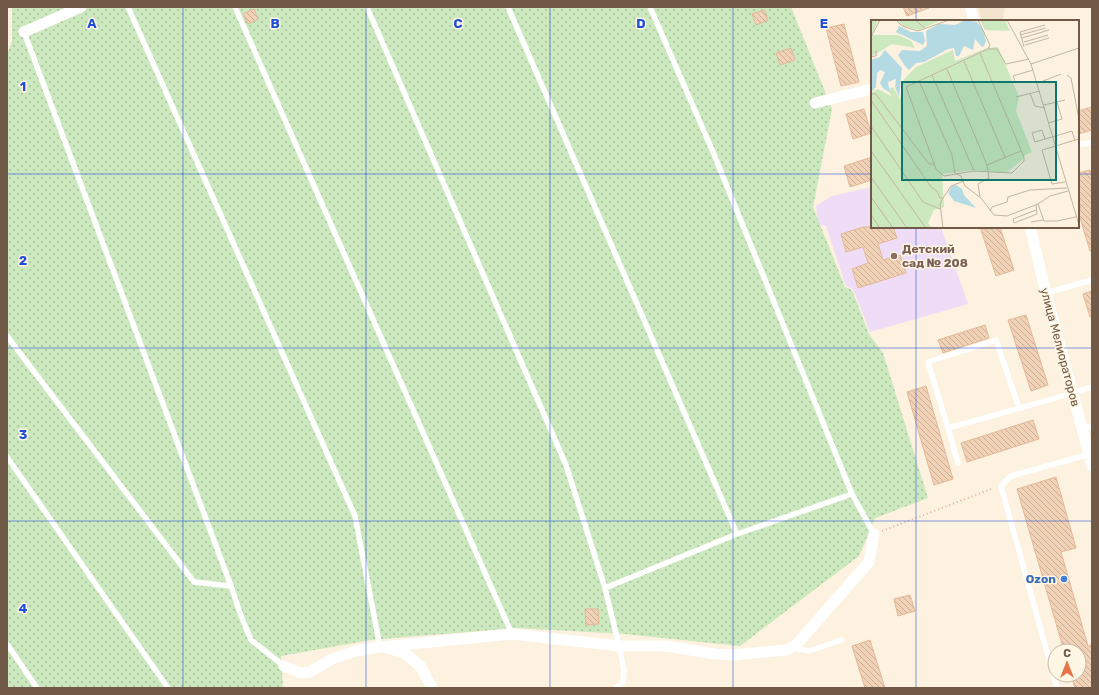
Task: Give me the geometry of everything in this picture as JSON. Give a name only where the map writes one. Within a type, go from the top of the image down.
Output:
[{"type":"street","points":[[24,32],[81,7]]},
{"type":"street","points":[[970,7],[974,20]]},
{"type":"street","points":[[815,103],[871,89]]},
{"type":"street","name":"улица Мелиораторов","points":[[1030,228],[1073,393],[1087,427],[1092,466]]},
{"type":"street","points":[[284,666],[300,673],[310,672],[332,659],[356,651],[380,647],[512,634],[619,646],[667,646],[715,654],[732,655],[787,650],[792,648],[869,562],[874,534]]},
{"type":"street","points":[[380,647],[405,653],[421,667],[432,688]]},
{"type":"lane","points":[[128,7],[355,516],[380,647]]},
{"type":"lane","points":[[235,7],[512,634]]},
{"type":"lane","points":[[368,7],[566,465],[605,588],[619,646],[624,670],[623,682],[616,688]]},
{"type":"lane","points":[[508,7],[737,534]]},
{"type":"lane","points":[[650,7],[716,160],[852,494],[874,534]]},
{"type":"lane","points":[[24,32],[241,616],[251,640],[284,666]]},
{"type":"lane","points":[[1079,145],[1092,142]]},
{"type":"lane","points":[[1046,293],[1092,280]]},
{"type":"lane","points":[[7,336],[194,582],[231,586]]},
{"type":"lane","points":[[958,463],[928,362],[996,340],[1019,408]]},
{"type":"lane","points":[[948,428],[1092,387]]},
{"type":"lane","points":[[1057,688],[1001,486],[1011,476],[1091,452]]},
{"type":"lane","points":[[7,458],[168,688]]},
{"type":"lane","points":[[605,588],[737,534],[852,494]]},
{"type":"lane","points":[[792,648],[809,651],[841,640]]},
{"type":"lane","points":[[7,644],[37,688]]},
{"type":"path","points":[[874,534],[1001,486]]},
{"type":"shaded area","points":[[978,7],[1008,7],[1004,9],[1003,20],[982,20]]},
{"type":"shaded area","name":"Детский сад № 208","points":[[871,187],[871,228],[941,228],[968,304],[870,332],[853,289],[846,286],[826,226],[818,224],[816,206],[832,196]]},
{"type":"green space","points":[[12,7],[791,7],[832,109],[813,207],[845,287],[852,290],[869,334],[883,353],[928,498],[875,518],[859,556],[740,646],[625,634],[516,628],[370,640],[281,656],[283,688],[7,688],[7,55],[12,41]]},
{"type":"building","points":[[903,7],[929,7],[929,8],[907,16]]},
{"type":"building","points":[[254,9],[258,19],[248,24],[243,14]]},
{"type":"building","points":[[764,10],[768,20],[756,25],[752,14]]},
{"type":"building","points":[[844,24],[859,82],[841,86],[826,28]]},
{"type":"building","points":[[791,48],[795,60],[780,65],[776,53]]},
{"type":"building","points":[[1092,107],[1092,130],[1079,134],[1079,111]]},
{"type":"building","points":[[864,109],[871,133],[853,139],[846,114]]},
{"type":"building","points":[[871,157],[871,180],[850,187],[844,166]]},
{"type":"building","points":[[1090,170],[1092,177],[1092,250],[1090,251],[1079,214],[1079,210],[1081,209],[1079,202],[1079,173]]},
{"type":"building","points":[[863,227],[893,228],[897,238],[878,244],[883,260],[900,255],[906,273],[858,288],[852,269],[868,263],[863,247],[846,252],[841,234]]},
{"type":"building","points":[[980,228],[1000,228],[1014,270],[996,276]]},
{"type":"building","points":[[1092,291],[1092,317],[1090,317],[1083,294]]},
{"type":"building","points":[[1026,315],[1048,385],[1031,391],[1008,320]]},
{"type":"building","points":[[985,325],[989,338],[943,353],[938,340]]},
{"type":"building","points":[[926,386],[953,479],[934,485],[907,392]]},
{"type":"building","points":[[1033,420],[1039,439],[967,462],[961,443]]},
{"type":"building","points":[[1056,477],[1076,548],[1061,552],[1088,646],[1092,645],[1092,688],[1075,688],[1073,683],[1087,683],[1087,643],[1062,643],[1017,489]]},
{"type":"building","points":[[910,595],[915,611],[898,616],[894,599]]},
{"type":"building","points":[[585,609],[598,609],[599,624],[586,625]]},
{"type":"building","points":[[870,640],[885,688],[865,688],[852,646]]},
{"type":"place","name":"Детский сад № 208","points":[[894,256]]},
{"type":"place","name":"Ozon","points":[[1064,579]]}]
